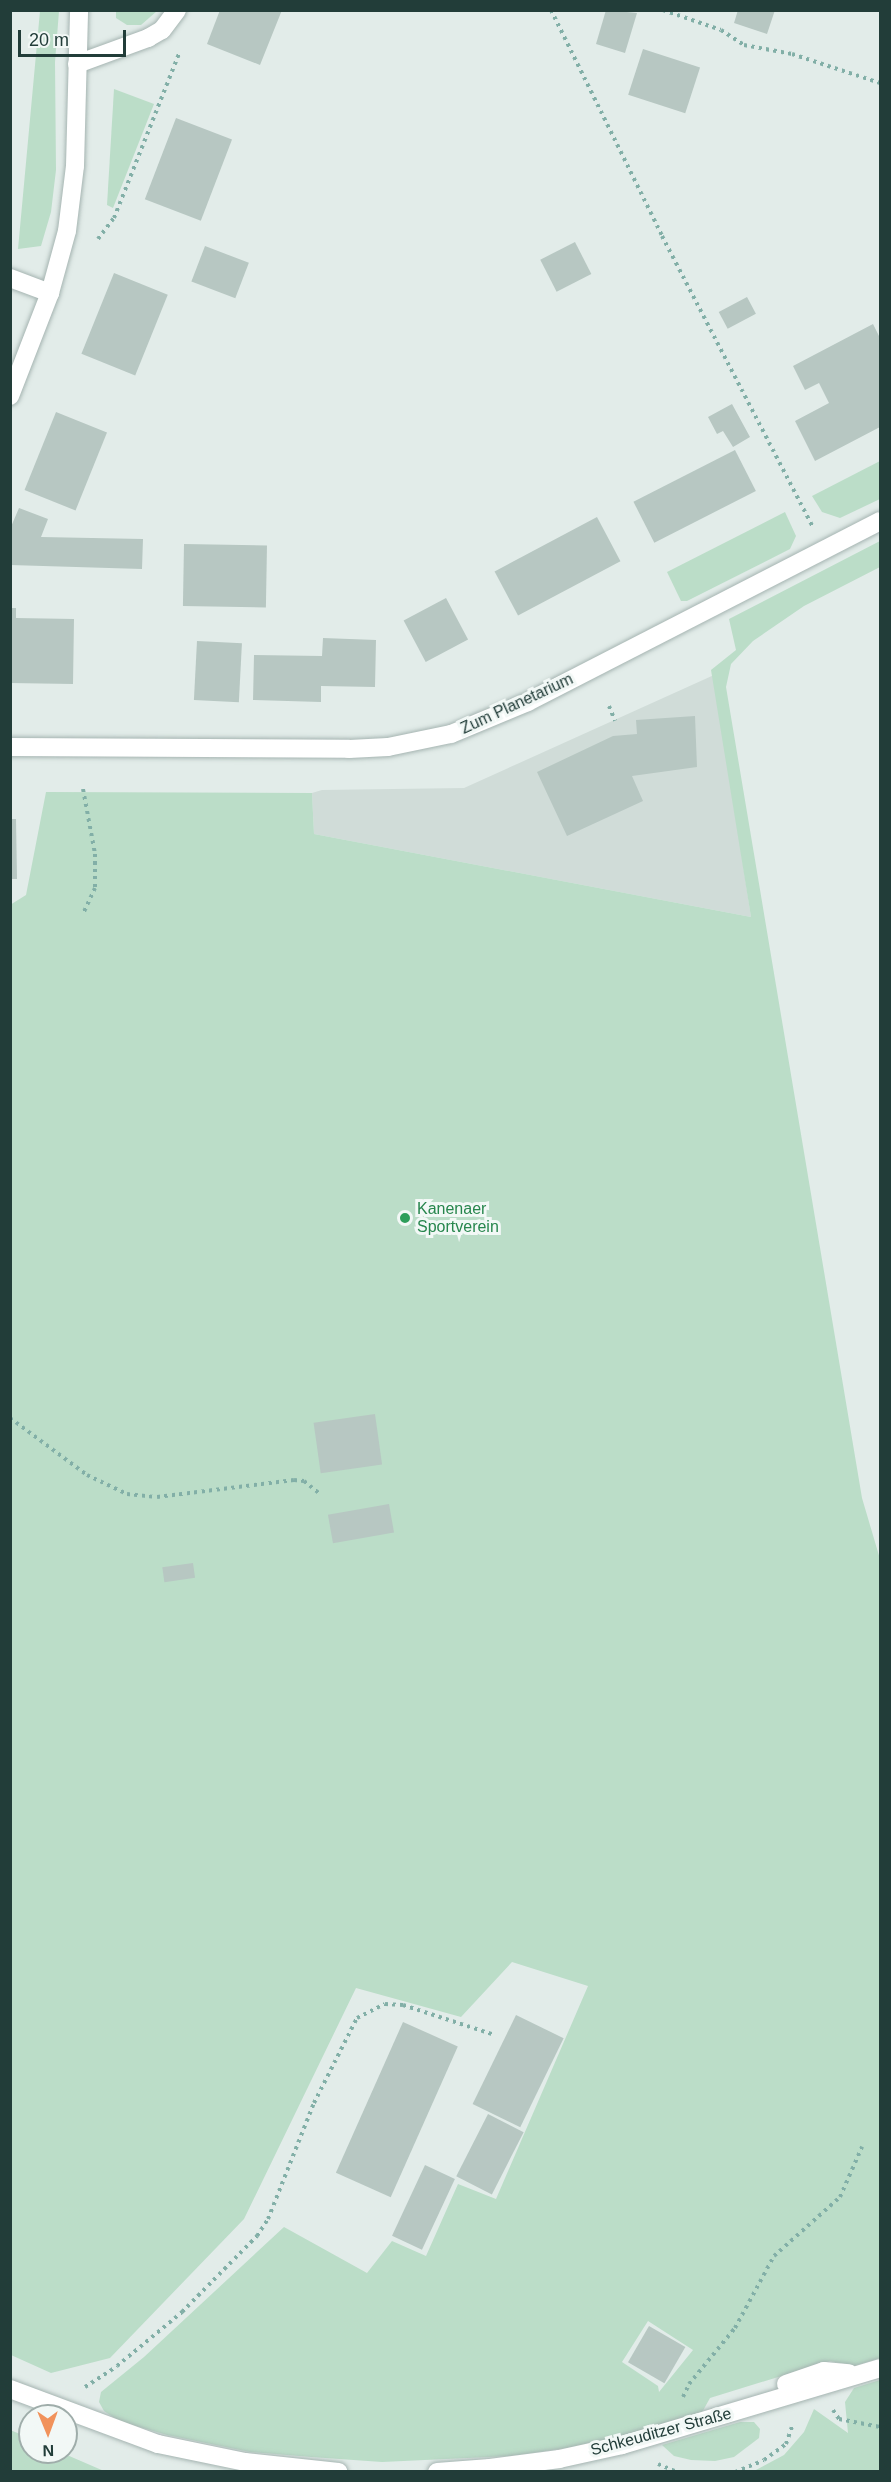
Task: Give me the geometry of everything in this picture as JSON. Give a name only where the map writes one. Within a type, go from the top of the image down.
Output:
[{"type":"street","points":[[10,396],[50,293],[68,231],[75,166],[79,10]]},
{"type":"street","points":[[77,64],[148,38],[162,30],[177,10]]},
{"type":"street","points":[[10,278],[50,293]]},
{"type":"street","name":"Zum Planetarium","points":[[10,747],[349,749],[419,742],[482,723],[528,702],[880,521]]},
{"type":"street","points":[[686,2427],[706,2419],[722,2404],[824,2371],[851,2373],[880,2368]]},
{"type":"street","name":"Schkeuditzer Straße","points":[[437,2472],[490,2468],[559,2458],[622,2445],[880,2368]]},
{"type":"street","points":[[10,2389],[47,2404]]},
{"type":"street","points":[[78,2416],[158,2444],[245,2462],[338,2472]]},
{"type":"path","points":[[551,10],[662,236],[824,550]]},
{"type":"path","points":[[663,10],[720,30],[744,45],[792,54],[880,83]]},
{"type":"path","points":[[98,239],[114,218],[183,44]]},
{"type":"path","points":[[609,706],[615,720]]},
{"type":"path","points":[[82,789],[95,854],[95,888],[84,912]]},
{"type":"path","points":[[10,1418],[87,1475],[127,1494],[157,1497],[294,1480],[304,1481],[320,1494]]},
{"type":"path","points":[[59,2404],[117,2366],[166,2325],[257,2236],[268,2219],[314,2103],[357,2018],[385,2004],[403,2005],[495,2035]]},
{"type":"path","points":[[686,2427],[680,2403],[689,2384],[735,2328],[774,2256],[840,2197],[862,2147]]},
{"type":"path","points":[[819,2386],[838,2419],[880,2427]]},
{"type":"path","points":[[735,2472],[764,2460],[786,2444],[793,2428],[788,2396]]},
{"type":"shaded area","points":[[714,675],[751,917],[314,834],[312,793],[322,790],[464,788]]},
{"type":"green space","points":[[116,10],[157,11],[141,25],[127,25],[116,18]]},
{"type":"green space","points":[[40,11],[59,11],[55,62],[56,170],[51,212],[41,246],[18,249]]},
{"type":"green space","points":[[114,89],[154,104],[113,208],[107,205]]},
{"type":"green space","points":[[880,461],[880,499],[840,518],[822,512],[812,496]]},
{"type":"green space","points":[[785,512],[796,536],[790,549],[687,601],[681,601],[667,572]]},
{"type":"green space","points":[[880,541],[880,567],[804,606],[753,641],[731,664],[726,687],[862,1498],[880,1559],[880,2358],[854,2366],[830,2361],[710,2398],[700,2416],[601,2443],[511,2456],[382,2462],[250,2452],[167,2435],[119,2421],[104,2411],[99,2402],[101,2392],[144,2357],[284,2227],[367,2273],[392,2241],[426,2256],[458,2184],[496,2199],[588,1986],[512,1962],[461,2017],[356,1988],[244,2219],[110,2358],[51,2373],[11,2355],[10,905],[26,895],[46,792],[312,793],[314,834],[751,917],[711,670],[736,650],[729,619]],"holes":[[[648,2321],[693,2350],[659,2392],[658,2386],[622,2362]]]},
{"type":"green space","points":[[880,2380],[880,2471],[754,2471],[784,2455],[804,2432],[814,2409],[848,2433],[845,2402],[854,2388]]},
{"type":"green space","points":[[740,2422],[754,2422],[760,2429],[759,2438],[734,2457],[715,2461],[691,2460],[674,2456],[662,2445]]},
{"type":"green space","points":[[10,2430],[18,2433],[18,2464],[78,2464],[78,2460],[104,2471],[11,2471]]},
{"type":"building","points":[[220,10],[282,10],[260,65],[207,44]]},
{"type":"building","points":[[606,10],[637,13],[625,53],[596,44]]},
{"type":"building","points":[[738,10],[775,10],[767,34],[734,23]]},
{"type":"building","points":[[643,49],[700,68],[685,113],[628,95]]},
{"type":"building","points":[[176,118],[232,140],[201,221],[145,199]]},
{"type":"building","points":[[575,242],[591,274],[557,292],[540,260]]},
{"type":"building","points":[[205,246],[249,263],[235,298],[191,281]]},
{"type":"building","points":[[114,273],[168,295],[135,375],[81,354]]},
{"type":"building","points":[[747,297],[756,314],[728,329],[719,312]]},
{"type":"building","points":[[873,324],[880,338],[880,427],[815,461],[795,421],[829,403],[819,383],[805,390],[793,366]]},
{"type":"building","points":[[732,404],[750,437],[733,447],[723,431],[717,434],[708,417]]},
{"type":"building","points":[[56,412],[107,433],[76,510],[25,490]]},
{"type":"building","points":[[735,450],[756,491],[654,543],[633,502]]},
{"type":"building","points":[[19,508],[48,519],[41,537],[143,539],[142,569],[10,565],[10,529]]},
{"type":"building","points":[[597,517],[620,561],[518,616],[495,571]]},
{"type":"building","points":[[184,544],[267,545],[266,607],[183,606]]},
{"type":"building","points":[[446,598],[468,639],[426,662],[404,621]]},
{"type":"building","points":[[10,608],[16,608],[16,618],[74,619],[73,684],[10,683]]},
{"type":"building","points":[[323,638],[376,640],[375,687],[321,686],[321,702],[253,700],[254,655],[322,656]]},
{"type":"building","points":[[197,641],[242,643],[239,702],[194,700]]},
{"type":"building","points":[[695,716],[697,767],[632,776],[643,801],[567,836],[537,772],[613,736],[637,734],[636,720]]},
{"type":"building","points":[[10,819],[16,819],[17,879],[10,879]]},
{"type":"building","points":[[375,1414],[382,1465],[321,1473],[314,1423]]},
{"type":"building","points":[[389,1504],[394,1533],[333,1543],[328,1515]]},
{"type":"building","points":[[193,1563],[195,1578],[164,1582],[162,1567]]},
{"type":"building","points":[[516,2015],[564,2038],[520,2127],[473,2104]]},
{"type":"building","points":[[403,2022],[458,2046],[391,2197],[336,2173]]},
{"type":"building","points":[[488,2114],[524,2132],[492,2195],[456,2176]]},
{"type":"building","points":[[425,2165],[455,2179],[422,2250],[392,2236]]},
{"type":"building","points":[[649,2326],[685,2347],[664,2383],[628,2362]]},
{"type":"place","name":"Kanenaer Sportverein","points":[[405,1218]]}]
